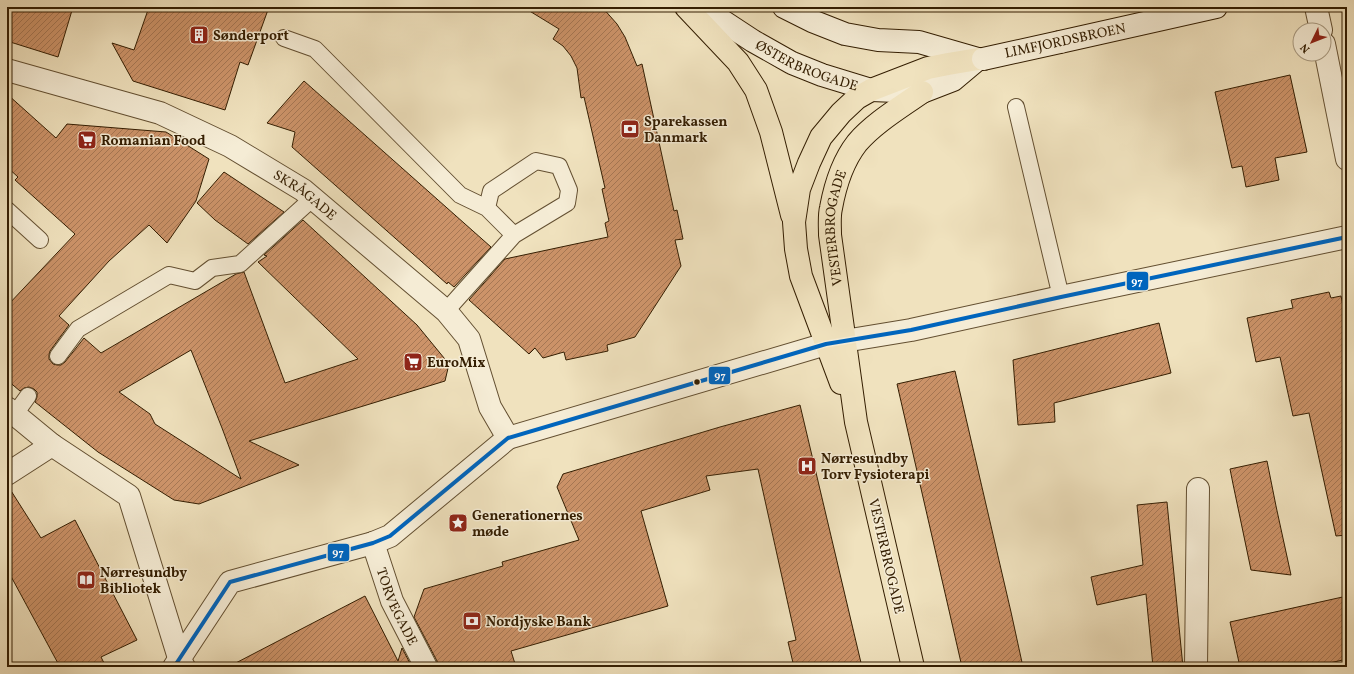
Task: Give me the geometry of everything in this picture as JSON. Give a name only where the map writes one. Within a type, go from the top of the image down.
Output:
[{"type":"main road","points":[[686,7],[738,62],[756,90],[771,132],[794,222]]},
{"type":"main road","name":"VESTERBROGADE","points":[[835,342],[801,276],[794,222],[799,190],[821,137],[841,113],[857,98],[870,90],[928,68],[980,59]]},
{"type":"main road","name":"VESTERBROGADE","points":[[913,667],[856,422],[835,342],[830,209],[838,180],[846,161],[857,143],[882,120],[922,92]]},
{"type":"street","name":"ØSTERBROGADE","points":[[703,7],[753,41],[792,63],[822,75],[870,90],[922,92]]},
{"type":"street","points":[[784,7],[812,21],[845,34],[878,40],[919,42],[980,59]]},
{"type":"street","name":"LIMFJORDSBROEN","points":[[922,92],[953,80],[980,59],[1216,7]]},
{"type":"street","points":[[1316,7],[1319,22]]},
{"type":"street","points":[[1329,62],[1343,118],[1347,159]]},
{"type":"street","name":"SKRÅGADE","points":[[7,70],[160,113],[230,146],[303,190],[446,311],[469,339],[490,407],[508,438]]},
{"type":"street","points":[[179,664],[230,582],[373,544],[390,536],[508,438],[752,364],[835,342],[911,330],[1347,237]]},
{"type":"street","points":[[11,411],[52,445],[129,496],[179,664]]},
{"type":"street","points":[[7,474],[52,445]]},
{"type":"street","points":[[1196,667],[1198,489]]},
{"type":"street","name":"TORVEGADE","points":[[373,544],[392,601],[426,667]]},
{"type":"lane","points":[[284,38],[315,49],[460,195],[487,208],[514,235]]},
{"type":"lane","points":[[1016,106],[1061,297]]},
{"type":"lane","points":[[446,311],[514,235],[567,203],[569,190],[559,166],[536,161],[491,191],[487,208]]},
{"type":"lane","points":[[58,356],[78,329],[169,275],[195,281],[212,268],[240,264],[313,198]]},
{"type":"lane","points":[[7,210],[40,240]]},
{"type":"lane","points":[[11,411],[28,396]]},
{"type":"building","points":[[7,7],[73,7],[58,57],[7,41]]},
{"type":"building","name":"Sønderport","points":[[149,7],[269,7],[248,65],[240,62],[225,110],[133,81],[112,43],[134,50]]},
{"type":"building","points":[[523,7],[602,7],[617,24],[625,37],[637,66],[642,64],[674,211],[677,210],[683,239],[675,240],[681,266],[635,337],[607,345],[608,351],[566,360],[564,352],[543,358],[535,348],[529,354],[469,300],[505,259],[608,237],[605,223],[609,221],[602,189],[605,188],[584,97],[581,98],[577,68],[571,56],[563,46],[553,39],[559,29]]},
{"type":"building","points":[[1290,75],[1307,152],[1275,158],[1279,180],[1246,187],[1242,166],[1232,168],[1215,92]]},
{"type":"building","points":[[304,81],[491,247],[454,287],[448,282],[447,284],[292,147],[295,132],[267,123]]},
{"type":"building","points":[[7,94],[56,138],[67,124],[166,132],[209,159],[196,201],[167,243],[149,225],[109,261],[59,316],[69,325],[50,351],[49,359],[53,364],[61,365],[65,362],[84,338],[101,353],[236,274],[244,272],[285,383],[358,359],[258,262],[267,256],[264,255],[303,220],[417,325],[449,364],[445,381],[249,441],[299,465],[199,504],[174,500],[98,452],[35,402],[37,392],[34,389],[29,387],[20,391],[7,380],[7,306],[75,234],[15,180],[18,177],[7,167]],"holes":[[[191,350],[241,479],[155,424],[150,414],[119,392]]]},
{"type":"building","points":[[224,172],[284,212],[248,244],[215,220],[197,203]]},
{"type":"building","points":[[1329,292],[1331,298],[1341,296],[1347,325],[1347,535],[1336,536],[1309,413],[1293,416],[1280,357],[1256,362],[1247,318],[1293,308],[1291,300]]},
{"type":"building","points":[[1159,323],[1171,373],[1054,403],[1055,422],[1018,425],[1013,360]]},
{"type":"building","points":[[955,371],[1023,667],[962,667],[897,384]]},
{"type":"building","points":[[800,405],[862,667],[794,667],[788,642],[796,640],[758,469],[706,476],[710,490],[641,511],[668,606],[511,651],[516,667],[438,667],[437,661],[414,617],[424,589],[503,566],[502,562],[579,540],[557,487],[563,474],[720,427]]},
{"type":"building","points":[[1267,461],[1291,575],[1251,570],[1230,469]]},
{"type":"building","points":[[7,486],[41,538],[75,520],[137,640],[101,657],[106,667],[60,667],[7,569]]},
{"type":"building","points":[[1167,502],[1183,667],[1153,667],[1146,594],[1097,605],[1091,577],[1143,565],[1137,505]]},
{"type":"building","points":[[365,596],[398,661],[402,648],[412,667],[228,667]]},
{"type":"building","points":[[1347,596],[1347,659],[1312,667],[1240,667],[1230,622]]},
{"type":"transit line","name":"97","points":[[174,667],[230,582],[373,543],[390,536],[508,438],[826,344],[911,330],[1347,237]]},
{"type":"place","name":"Sønderport","points":[[199,35]]},
{"type":"place","name":"Sparekassen Danmark","points":[[630,129]]},
{"type":"place","name":"Romanian Food","points":[[87,140]]},
{"type":"place","name":"EuroMix","points":[[413,362]]},
{"type":"place","name":"Nørresundby Torv Fysioterapi","points":[[807,466]]},
{"type":"place","name":"Generationernes møde","points":[[458,523]]},
{"type":"place","name":"Nørresundby Bibliotek","points":[[86,580]]},
{"type":"place","name":"Nordjyske Bank","points":[[472,621]]}]
